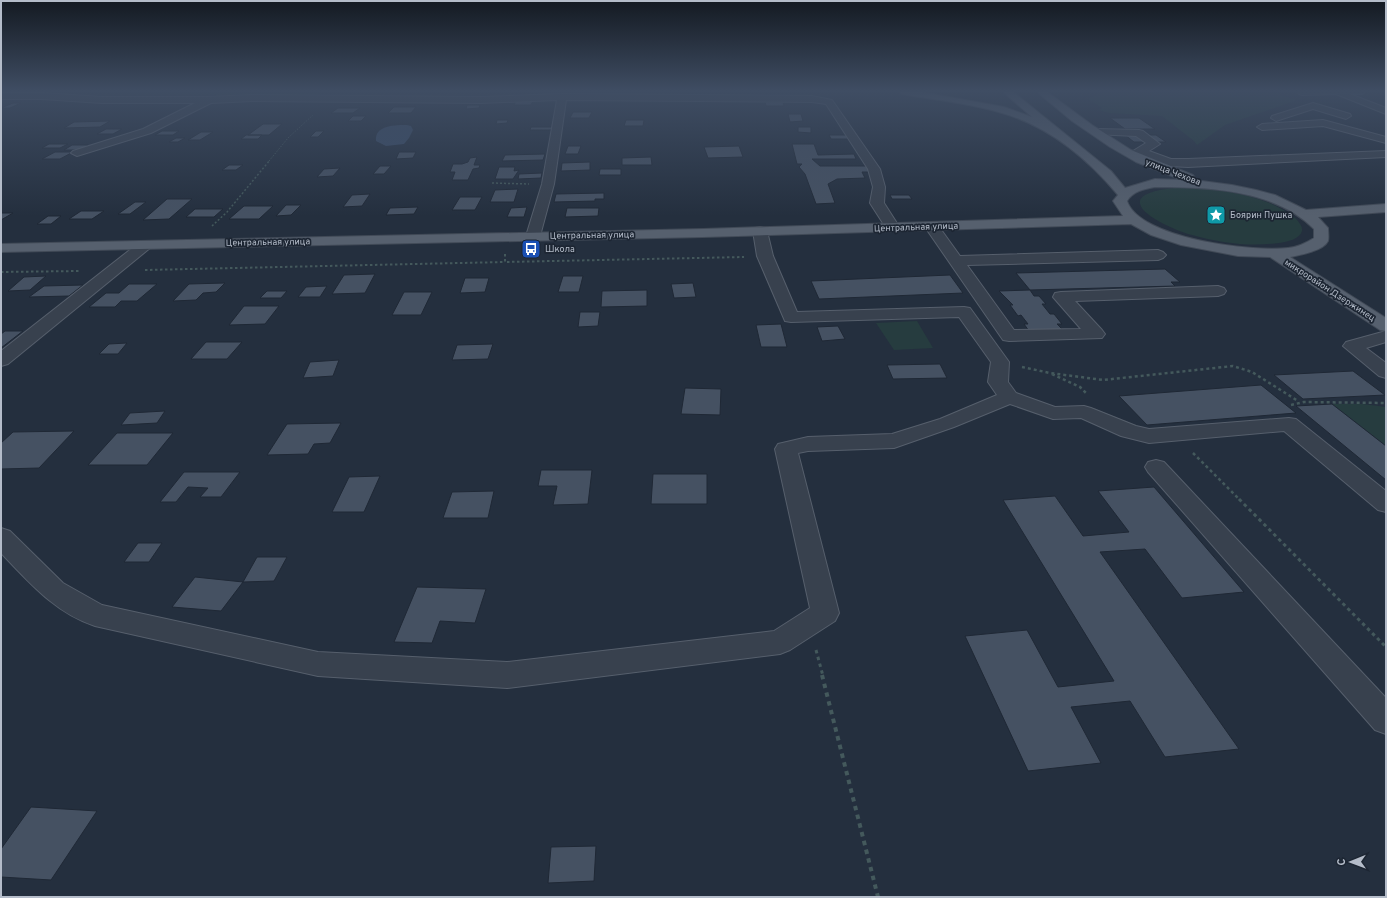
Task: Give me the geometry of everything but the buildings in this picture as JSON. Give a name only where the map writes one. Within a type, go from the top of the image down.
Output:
[{"type":"main road","points":[[1056,133],[1060,135]]},
{"type":"main road","points":[[1058,133],[1107,174],[1124,194]]},
{"type":"main road","name":"улица Чехова","points":[[1098,133],[1126,151],[1159,167],[1207,185]]},
{"type":"main road","points":[[1155,183],[1207,185],[1244,191],[1277,201],[1305,214],[1321,228],[1321,240],[1305,250],[1274,253],[1243,252],[1211,248],[1180,240],[1154,230],[1135,220],[1124,210],[1120,201],[1124,194],[1136,187],[1155,183]]},
{"type":"main road","points":[[1305,214],[1386,208]]},
{"type":"main road","name":"Центральная улица","points":[[1,248],[760,232],[1135,220]]},
{"type":"main road","name":"микрорайон Дзержинец","points":[[1274,253],[1384,326]]},
{"type":"street","points":[[78,153],[141,133]]},
{"type":"street","points":[[533,236],[548,184],[556,133]]},
{"type":"street","points":[[850,133],[874,169],[879,187],[877,203],[893,228]]},
{"type":"street","points":[[1126,133],[1139,133],[1154,144],[1142,150],[1126,151]]},
{"type":"street","points":[[1126,133],[1142,150],[1169,162],[1188,163],[1386,154]]},
{"type":"street","points":[[1362,133],[1386,140]]},
{"type":"street","points":[[1329,137],[1366,134]]},
{"type":"street","points":[[932,226],[1009,336],[1096,334],[1061,297],[1218,291]]},
{"type":"street","points":[[760,232],[766,256],[791,318],[964,312],[1000,362],[998,382],[1009,397],[1053,413],[1084,412],[1130,431],[1149,436],[1289,424],[1386,504]]},
{"type":"street","points":[[1,360],[145,245]]},
{"type":"street","points":[[957,261],[1158,255]]},
{"type":"street","points":[[1384,326],[1352,346],[1386,372]]},
{"type":"street","points":[[1,537],[53,590],[96,615],[318,664],[508,675],[780,642],[825,613],[786,449],[808,444],[894,441],[947,423],[1009,397]]},
{"type":"street","points":[[1156,467],[1386,720]]},
{"type":"path","points":[[192,244],[227,212],[293,133]]},
{"type":"path","points":[[492,184],[548,184]]},
{"type":"path","points":[[505,251],[505,262]]},
{"type":"path","points":[[1,272],[114,271],[766,256]]},
{"type":"path","points":[[1000,362],[1050,373],[1103,380],[1233,366],[1252,372],[1298,401],[1316,403],[1367,401],[1386,403]]},
{"type":"path","points":[[1289,424],[1299,416],[1291,405],[1298,401]]},
{"type":"path","points":[[1174,434],[1386,647]]},
{"type":"path","points":[[825,613],[814,643],[878,897]]},
{"type":"green space","points":[[1184,133],[1214,133],[1197,145]]},
{"type":"green space","points":[[1173,188],[1220,190],[1253,197],[1283,209],[1295,218],[1301,225],[1301,234],[1289,241],[1257,245],[1224,242],[1179,231],[1154,218],[1145,211],[1140,204],[1142,197],[1152,192]]},
{"type":"green space","points":[[917,321],[933,348],[894,350],[876,323]]},
{"type":"green space","points":[[1332,404],[1363,404],[1386,407],[1386,446]]},
{"type":"water","points":[[378,133],[412,133],[404,144],[386,146],[376,141]]},
{"type":"place","name":"Боярин Пушка","points":[[1216,215]]},
{"type":"place","name":"Школа","points":[[531,249]]}]
